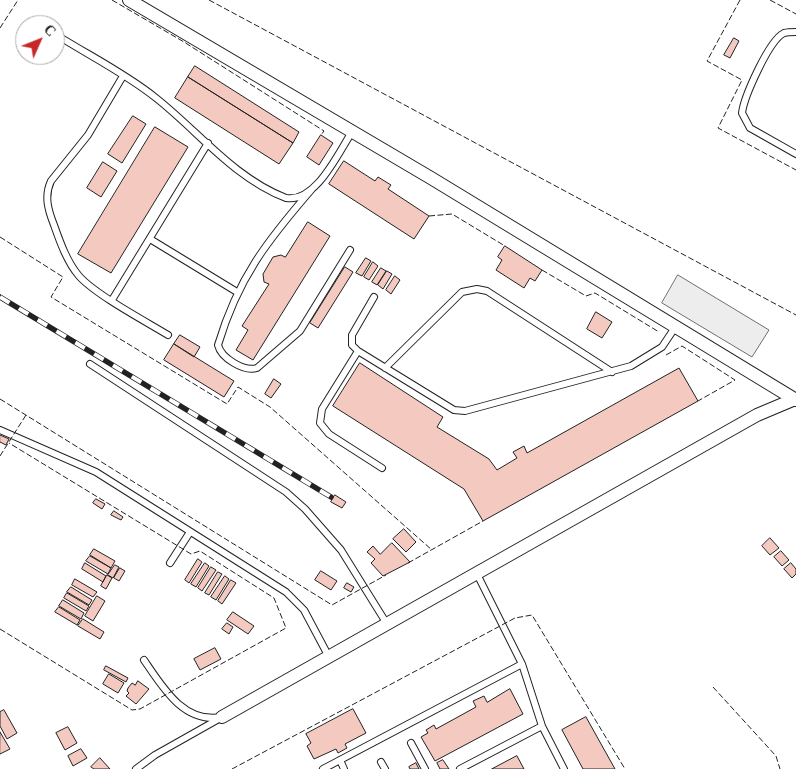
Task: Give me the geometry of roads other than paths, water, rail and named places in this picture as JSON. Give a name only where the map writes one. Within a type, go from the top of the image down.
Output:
[{"type":"street","points":[[129,0],[795,399]]},
{"type":"street","points":[[222,717],[757,415],[795,399]]},
{"type":"lane","points":[[796,32],[784,34],[771,48],[746,97],[742,113],[750,128],[796,154]]},
{"type":"lane","points":[[65,40],[156,97],[237,170],[280,196],[295,199],[312,190]]},
{"type":"lane","points":[[123,76],[88,135],[51,181],[47,200],[60,244],[78,274],[112,300],[168,336]]},
{"type":"lane","points":[[350,250],[300,331],[257,368],[244,368],[222,354],[218,345],[237,292],[265,245],[320,181],[352,132]]},
{"type":"lane","points":[[112,300],[208,143]]},
{"type":"lane","points":[[150,239],[237,292]]},
{"type":"lane","points":[[385,368],[462,292],[477,288],[487,291],[612,372]]},
{"type":"lane","points":[[374,297],[352,335],[352,345],[358,351],[446,407],[465,411],[631,366],[655,352],[667,341],[676,326]]},
{"type":"lane","points":[[358,351],[322,409],[320,423],[329,434],[382,468]]},
{"type":"lane","points":[[90,364],[286,492],[305,508],[340,550],[387,625]]},
{"type":"lane","points":[[0,430],[82,464],[298,602],[329,657]]},
{"type":"lane","points":[[170,563],[190,532]]},
{"type":"lane","points":[[477,574],[522,664],[542,726],[564,769]]},
{"type":"lane","points":[[144,660],[172,699],[181,707],[201,717],[222,717]]},
{"type":"lane","points":[[323,769],[522,664]]},
{"type":"lane","points":[[136,769],[155,754],[222,717]]},
{"type":"lane","points":[[460,769],[542,726]]},
{"type":"lane","points":[[410,742],[425,769]]},
{"type":"lane","points":[[340,760],[344,769]]},
{"type":"lane","points":[[381,762],[386,769]]},
{"type":"railway","points":[[0,297],[331,497]]}]
